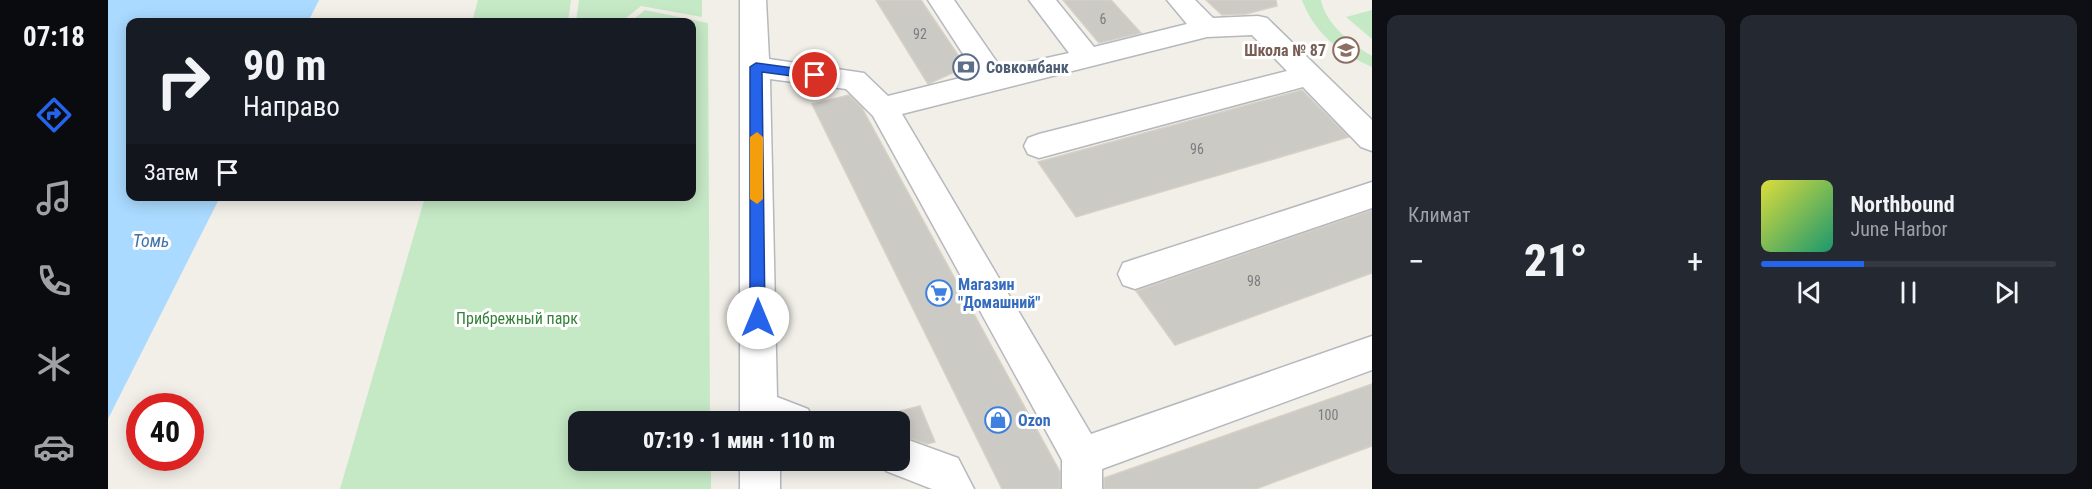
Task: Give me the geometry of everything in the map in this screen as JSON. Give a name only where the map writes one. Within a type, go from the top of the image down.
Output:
[{"type":"street","points":[[753,0],[756,67],[758,411]]},
{"type":"street","points":[[941,0],[994,80]]},
{"type":"street","points":[[1042,0],[1088,59]]},
{"type":"street","points":[[1180,0],[1207,28]]},
{"type":"street","points":[[883,108],[1207,28],[1258,25],[1372,139]]},
{"type":"street","points":[[756,67],[854,80],[883,108],[1082,473],[1372,353]]},
{"type":"street","points":[[1039,146],[1307,76]]},
{"type":"street","points":[[1135,274],[1372,195]]},
{"type":"street","points":[[910,460],[944,472],[954,489]]},
{"type":"street","points":[[760,471],[760,489]]},
{"type":"green space","points":[[478,0],[571,0],[569,18],[473,18]]},
{"type":"green space","points":[[579,0],[702,0],[702,17],[641,6],[626,18],[577,18]]},
{"type":"green space","points":[[1302,0],[1321,0],[1328,17],[1340,32],[1372,56],[1372,67],[1349,55],[1330,41],[1307,12]]},
{"type":"green space","name":"Прибрежный парк","points":[[645,10],[684,18],[635,18]]},
{"type":"green space","points":[[1372,10],[1372,39],[1346,17]]},
{"type":"green space","name":"Прибрежный парк","points":[[696,21],[708,23],[710,411],[568,411],[568,471],[711,471],[711,489],[340,489],[424,201],[696,201]]},
{"type":"water","name":"Томь","points":[[108,0],[319,0],[310,18],[126,18],[126,201],[218,201],[108,419]]},
{"type":"building","points":[[876,0],[921,0],[966,67],[928,84]]},
{"type":"building","points":[[1063,0],[1111,0],[1141,33],[1099,43]]},
{"type":"building","points":[[1206,0],[1276,0],[1277,6],[1246,14],[1222,15]]},
{"type":"building","points":[[1302,90],[1349,137],[1076,217],[1038,162]]},
{"type":"building","points":[[849,95],[862,108],[1060,472],[1060,489],[1002,489],[812,104]]},
{"type":"building","points":[[1372,210],[1372,273],[1175,345],[1136,291]]},
{"type":"building","points":[[1372,384],[1372,446],[1256,489],[1104,489],[1104,478]]},
{"type":"building","points":[[920,406],[935,442],[927,444],[910,438],[910,411],[900,411]]},
{"type":"slow traffic","points":[[757,137],[757,199]]},
{"type":"place","name":"Школа № 87","points":[[1346,50]]},
{"type":"place","name":"Совкомбанк","points":[[966,67]]},
{"type":"place","name":"Магазин \"Домашний\"","points":[[939,293]]},
{"type":"place","name":"Ozon","points":[[998,420]]},
{"type":"route","points":[[758,318],[756,67],[815,75]]}]
